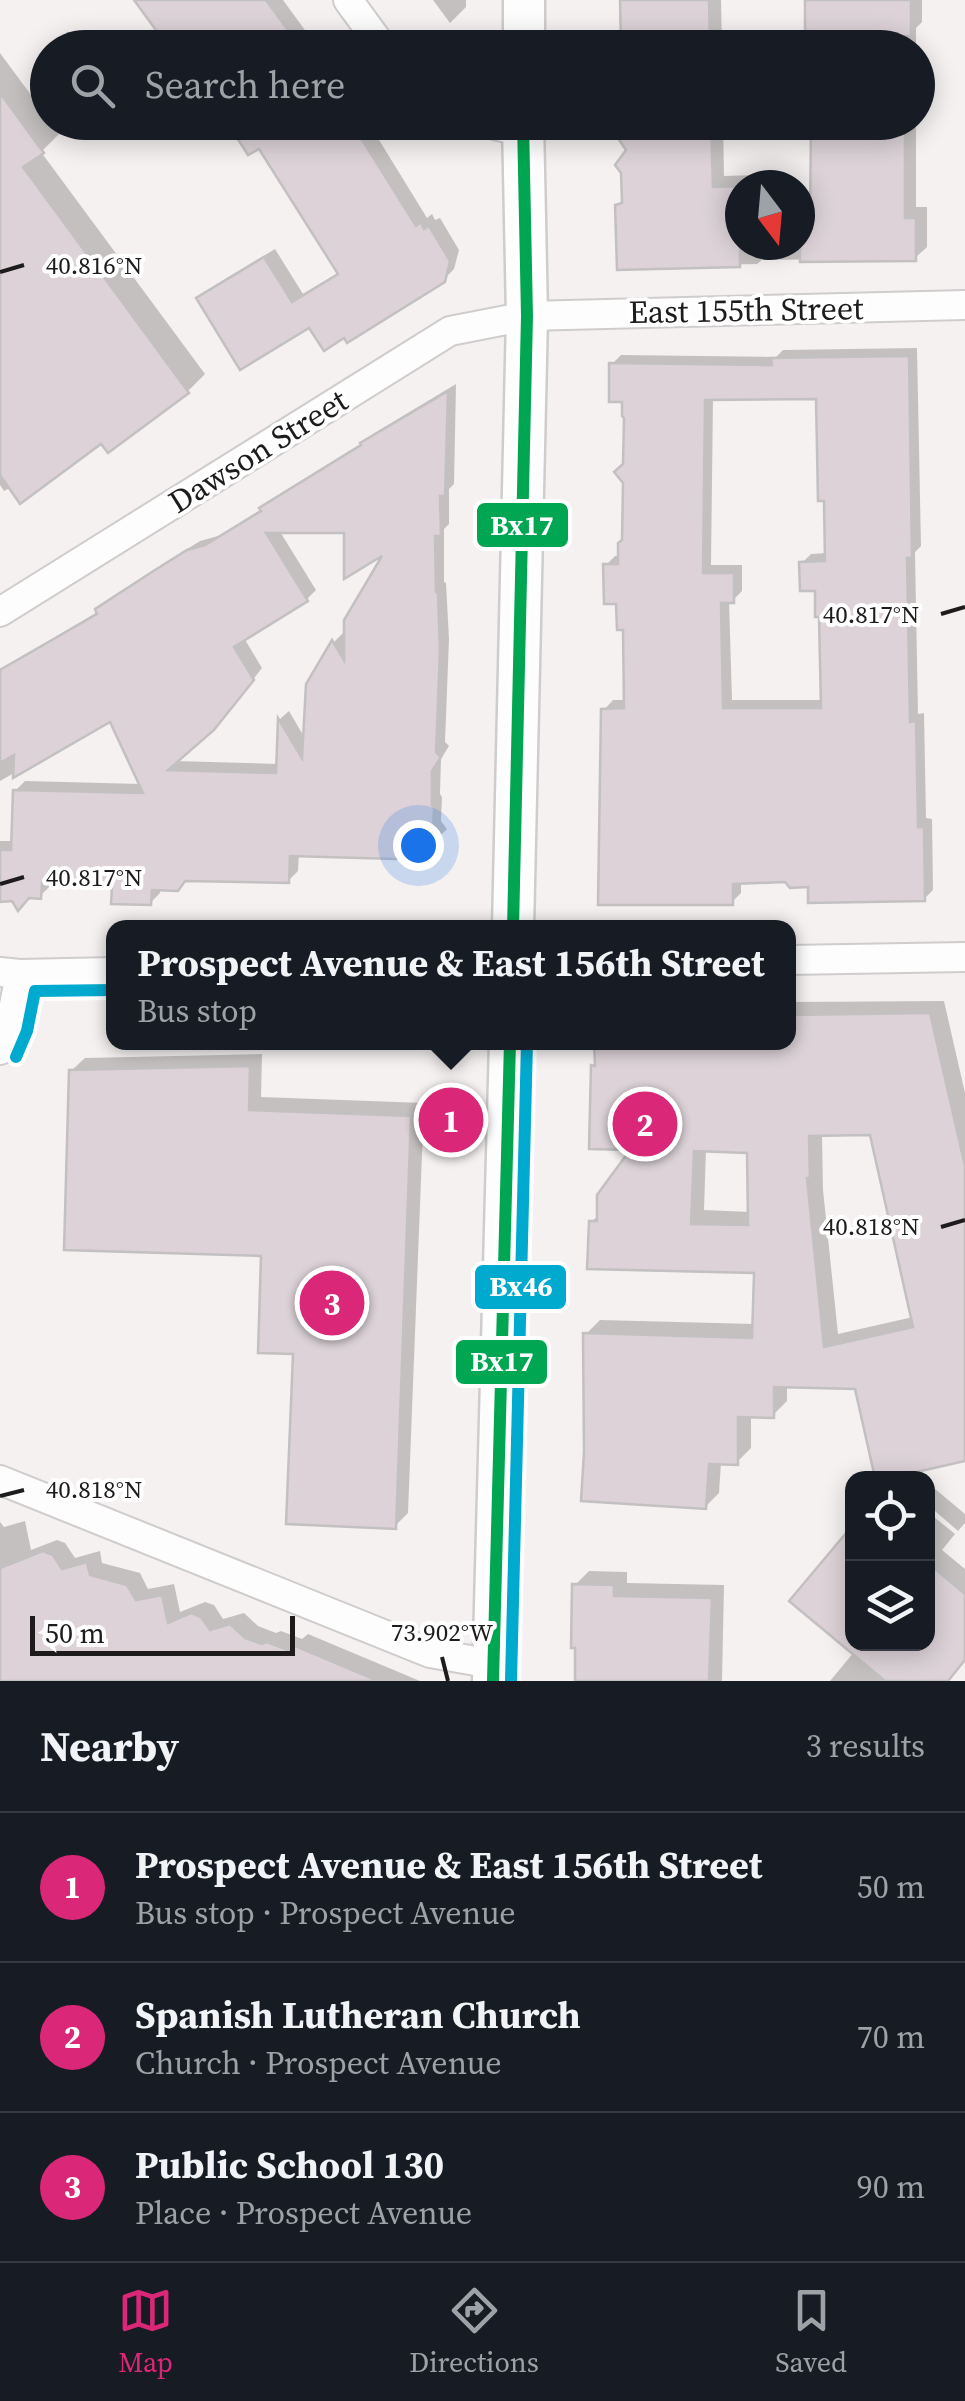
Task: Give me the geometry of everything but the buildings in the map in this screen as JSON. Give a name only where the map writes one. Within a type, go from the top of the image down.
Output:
[{"type":"street","points":[[348,0],[370,30]]},
{"type":"street","points":[[524,0],[524,30]]},
{"type":"street","points":[[513,920],[527,316],[524,140]]},
{"type":"street","name":"East 155th Street","points":[[527,316],[965,305]]},
{"type":"street","name":"Dawson Street","points":[[0,612],[450,331],[527,316]]},
{"type":"street","points":[[796,960],[965,957]]},
{"type":"street","points":[[0,1050],[10,1026],[10,973],[106,972]]},
{"type":"street","points":[[0,1480],[430,1653],[493,1672],[510,1050]]},
{"type":"transit line","name":"Bx17","points":[[513,920],[527,316],[523,140]]},
{"type":"transit line","name":"Bx46","points":[[16,1057],[27,1031],[35,991],[106,990]]},
{"type":"transit line","name":"Bx17","points":[[493,1681],[510,1050]]},
{"type":"transit line","name":"Bx46","points":[[511,1681],[527,1050]]},
{"type":"place","name":"Prospect Avenue & East 156th Street","points":[[451,1120]]},
{"type":"place","name":"Spanish Lutheran Church","points":[[645,1124]]},
{"type":"place","name":"Public School 130","points":[[332,1303]]}]
